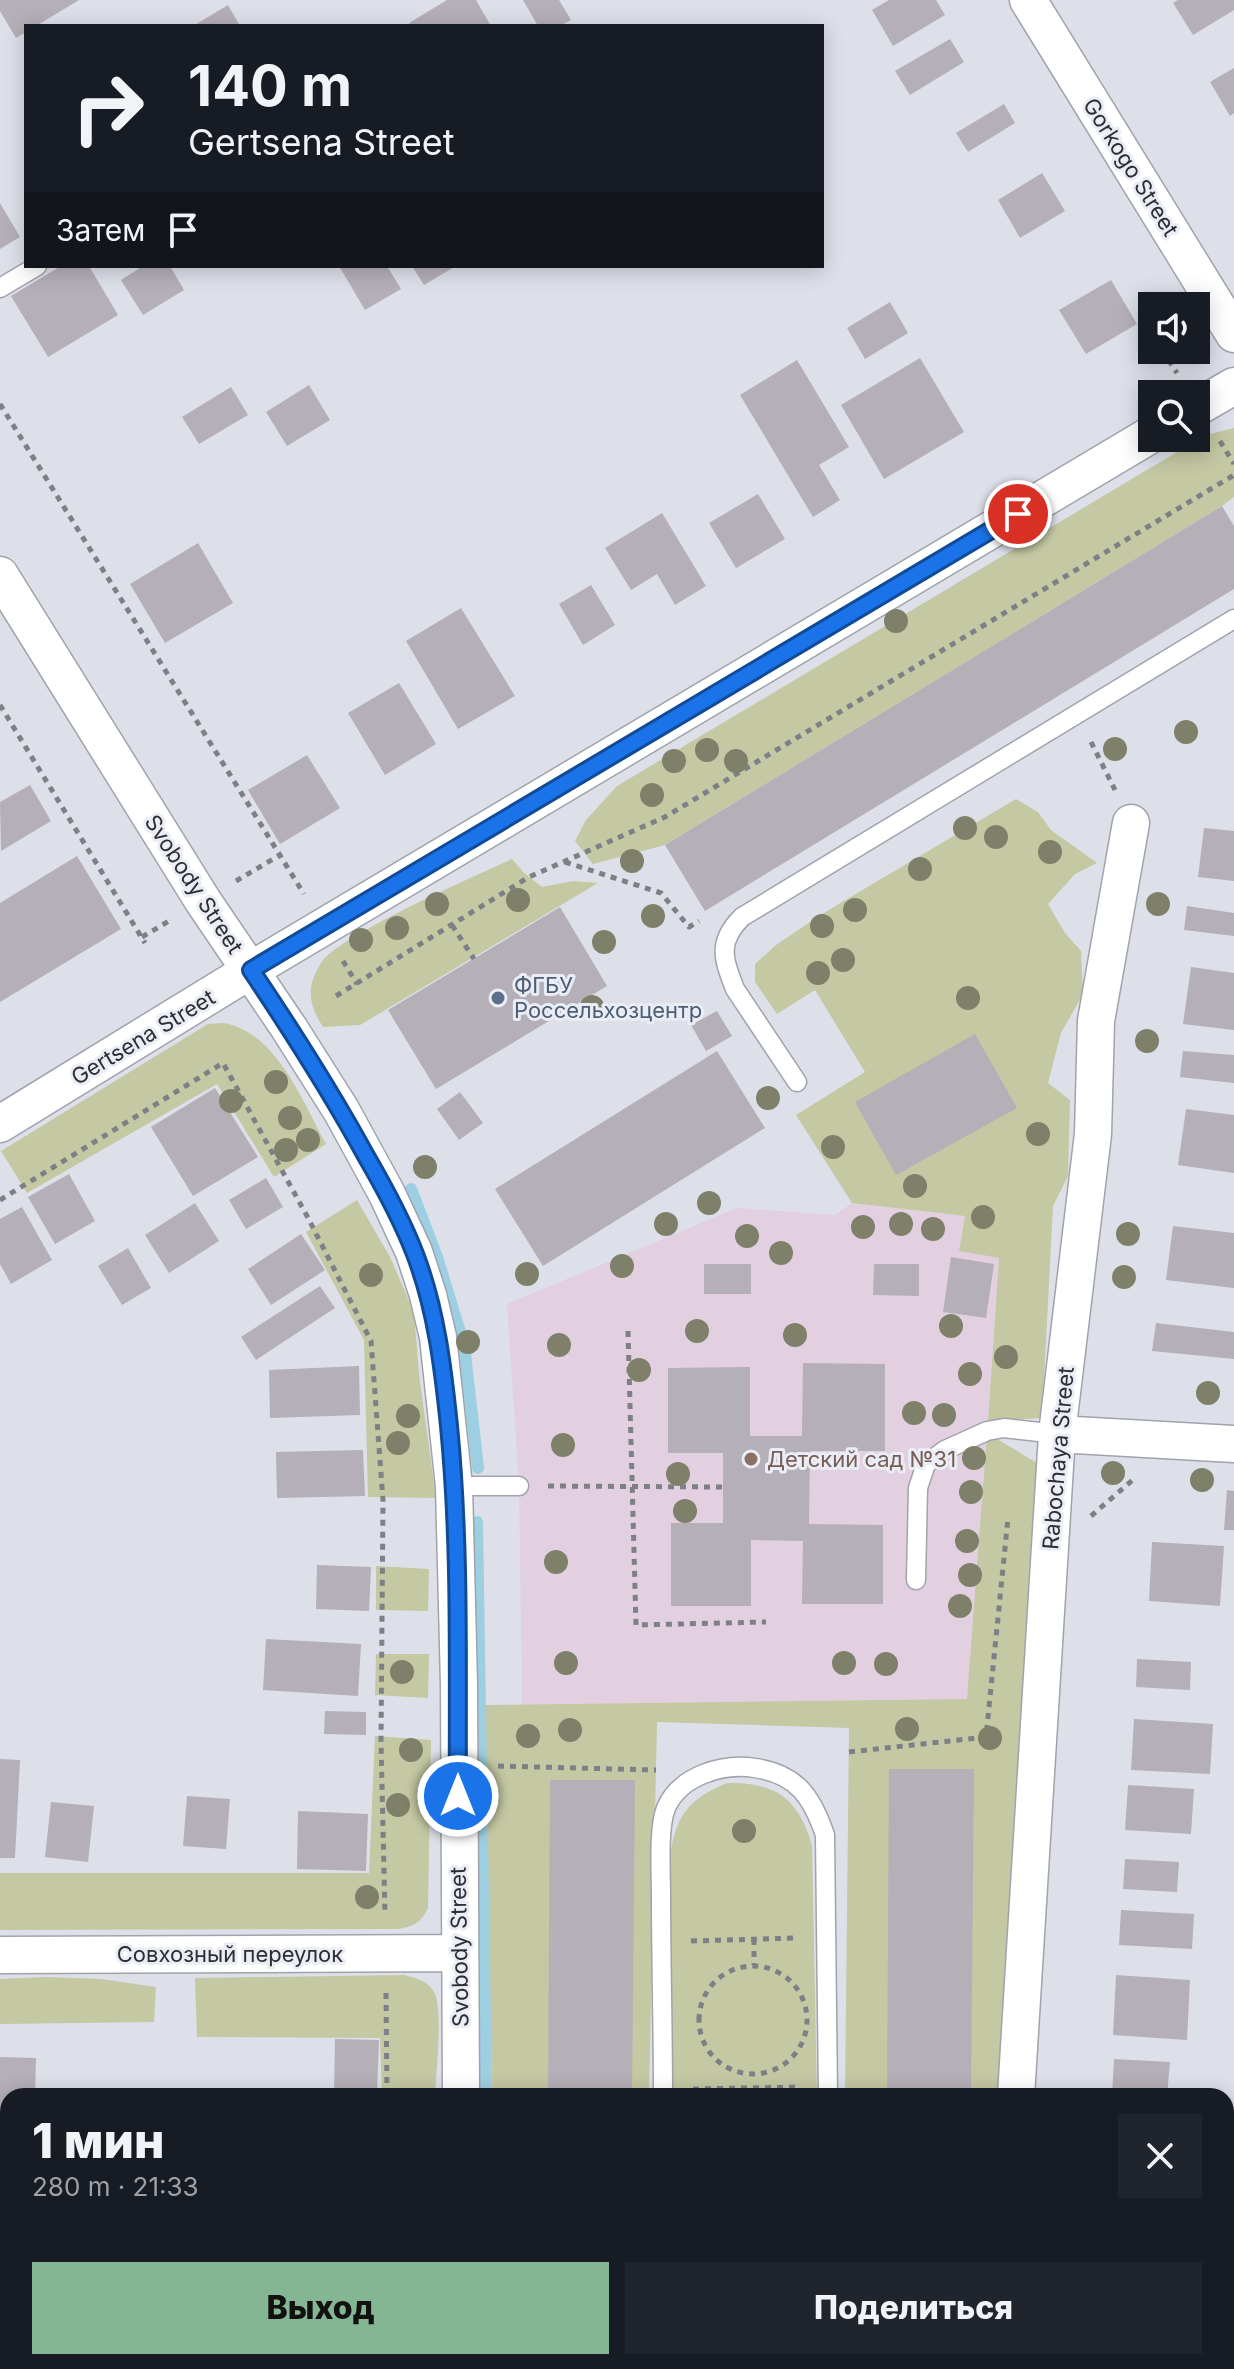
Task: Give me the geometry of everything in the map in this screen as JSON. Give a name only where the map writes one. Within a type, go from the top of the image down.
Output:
[{"type":"street","name":"Gorkogo Street","points":[[1028,0],[1234,334]]},
{"type":"street","points":[[1210,400],[1234,386]]},
{"type":"street","name":"Gertsena Street","points":[[0,1124],[251,970],[1138,442]]},
{"type":"street","name":"Svobody Street","points":[[0,575],[203,901],[341,1110],[387,1194],[414,1252],[438,1337],[454,1486],[459,1685],[461,2088]]},
{"type":"street","name":"Rabochaya Street","points":[[1017,2088],[1057,1434],[1093,1134],[1096,1021],[1131,823]]},
{"type":"street","points":[[1057,1434],[1234,1444]]},
{"type":"street","name":"Совхозный переулок","points":[[0,1955],[459,1953]]},
{"type":"lane","points":[[0,288],[34,268]]},
{"type":"lane","points":[[797,1082],[735,989],[724,943],[731,928],[742,917],[1234,619]]},
{"type":"lane","points":[[916,1580],[918,1488],[926,1464],[945,1450],[995,1429],[1057,1434]]},
{"type":"lane","points":[[454,1486],[519,1486]]},
{"type":"lane","points":[[663,2088],[661,1851],[666,1808],[683,1787],[712,1769],[745,1766],[772,1770],[800,1786],[816,1809],[825,1835],[828,2088]]},
{"type":"path","points":[[0,404],[357,984]]},
{"type":"path","points":[[336,996],[529,877],[665,817],[1234,475]]},
{"type":"path","points":[[0,705],[145,943]]},
{"type":"path","points":[[1078,714],[1131,823]]},
{"type":"path","points":[[452,925],[474,959]]},
{"type":"path","points":[[0,1200],[223,1063],[363,1322],[371,1341],[383,1500],[381,1741],[387,2088]]},
{"type":"path","points":[[628,1331],[636,1625],[766,1622]]},
{"type":"path","points":[[1050,1553],[1179,1441]]},
{"type":"path","points":[[519,1486],[723,1487]]},
{"type":"path","points":[[849,1752],[986,1737],[1009,1508]]},
{"type":"path","points":[[501,1766],[669,1771]]},
{"type":"path","points":[[661,1941],[826,1938]]},
{"type":"path","points":[[754,1939],[754,1965]]},
{"type":"path","points":[[754,1965],[779,1973],[798,1989],[805,2004],[807,2021],[804,2038],[796,2053],[782,2066],[764,2073],[745,2073],[727,2068],[712,2056],[702,2040],[698,2022],[701,2004],[710,1987],[722,1975],[737,1967],[754,1965]]},
{"type":"path","points":[[753,2073],[755,2088]]},
{"type":"shaded area","name":"Детский сад №31","points":[[852,1203],[965,1216],[959,1251],[999,1258],[968,1699],[522,1705],[519,1486],[507,1304],[737,1208],[835,1215]]},
{"type":"green space","points":[[1234,428],[1234,497],[1222,506],[665,845],[593,864],[575,841],[586,820],[617,786],[1177,452],[1210,452],[1210,434]]},
{"type":"green space","points":[[1016,799],[1038,812],[1051,830],[1097,863],[1075,874],[1048,904],[1065,933],[1081,951],[1083,994],[1061,1033],[1048,1083],[1070,1100],[1068,1176],[1053,1206],[1042,1418],[988,1421],[999,1258],[959,1251],[965,1216],[852,1203],[796,1115],[865,1072],[815,990],[777,1014],[755,982],[755,964],[776,945],[822,914]]},
{"type":"green space","points":[[512,859],[542,887],[573,881],[598,883],[360,1025],[323,1027],[314,1011],[311,988],[321,963],[332,951],[379,922]]},
{"type":"green space","points":[[223,1023],[242,1029],[273,1054],[297,1089],[326,1144],[274,1177],[217,1084],[27,1193],[1,1151],[208,1024]]},
{"type":"green space","points":[[357,1200],[390,1257],[414,1312],[436,1498],[368,1497],[364,1340],[306,1232]]},
{"type":"green space","points":[[987,1433],[1037,1463],[1006,2088],[845,2088],[849,1728],[657,1722],[649,2088],[492,2088],[485,1705],[967,1699]]},
{"type":"green space","points":[[376,1566],[429,1569],[428,1611],[376,1610]]},
{"type":"green space","points":[[376,1654],[429,1654],[428,1698],[375,1695]]},
{"type":"green space","points":[[375,1736],[431,1740],[428,1908],[413,1925],[399,1929],[0,1930],[0,1873],[369,1873]]},
{"type":"green space","points":[[727,1783],[744,1783],[771,1790],[792,1804],[806,1829],[812,1845],[817,2088],[671,2088],[671,1851],[682,1817],[704,1795]]},
{"type":"green space","points":[[404,1975],[418,1979],[429,1986],[437,2003],[439,2029],[435,2088],[382,2088],[380,2038],[197,2037],[195,1978]]},
{"type":"green space","points":[[0,1979],[101,1979],[156,1987],[154,2022],[0,2024]]},
{"type":"building","points":[[0,0],[79,0],[39,24],[24,24],[24,33],[16,38],[0,11]]},
{"type":"building","points":[[447,0],[476,0],[490,24],[410,24]]},
{"type":"building","points":[[523,0],[559,0],[571,20],[564,24],[537,24]]},
{"type":"building","points":[[889,0],[936,0],[945,15],[893,46],[872,10]]},
{"type":"building","points":[[1178,0],[1234,0],[1234,10],[1193,35],[1173,3]]},
{"type":"building","points":[[228,5],[239,24],[196,24]]},
{"type":"building","points":[[950,39],[964,62],[910,95],[895,71]]},
{"type":"building","points":[[1234,68],[1234,113],[1230,116],[1210,82]]},
{"type":"building","points":[[1004,104],[1015,123],[968,152],[956,133]]},
{"type":"building","points":[[1042,173],[1065,211],[1020,238],[998,200]]},
{"type":"building","points":[[0,203],[20,237],[0,249]]},
{"type":"building","points":[[58,268],[90,268],[118,315],[48,357],[11,296]]},
{"type":"building","points":[[140,268],[171,268],[184,290],[143,315],[121,280]]},
{"type":"building","points":[[340,268],[388,268],[401,289],[365,310]]},
{"type":"building","points":[[413,268],[453,268],[424,285]]},
{"type":"building","points":[[1111,280],[1137,324],[1086,354],[1059,310]]},
{"type":"building","points":[[890,302],[908,333],[865,359],[847,328]]},
{"type":"building","points":[[920,358],[964,432],[884,479],[841,405]]},
{"type":"building","points":[[797,360],[849,447],[819,465],[840,500],[813,517],[740,395]]},
{"type":"building","points":[[309,385],[330,420],[287,446],[266,412]]},
{"type":"building","points":[[231,387],[248,415],[199,444],[182,417]]},
{"type":"building","points":[[758,494],[785,539],[736,568],[709,523]]},
{"type":"building","points":[[1222,506],[1234,526],[1234,589],[705,911],[665,845]]},
{"type":"building","points":[[662,513],[706,586],[675,605],[657,574],[631,590],[605,548]]},
{"type":"building","points":[[198,543],[233,603],[165,643],[130,584]]},
{"type":"building","points":[[591,585],[615,625],[583,645],[559,604]]},
{"type":"building","points":[[461,608],[515,696],[458,729],[406,641]]},
{"type":"building","points":[[399,683],[436,744],[385,775],[348,713]]},
{"type":"building","points":[[307,755],[340,808],[280,844],[248,790]]},
{"type":"building","points":[[30,785],[51,821],[1,851],[0,802]]},
{"type":"building","points":[[1204,828],[1234,831],[1234,881],[1198,877]]},
{"type":"building","points":[[77,856],[121,929],[0,1002],[0,903]]},
{"type":"building","points":[[1187,906],[1234,913],[1234,936],[1184,930]]},
{"type":"building","name":"ФГБУ Россельхозцентр","points":[[560,907],[607,986],[436,1089],[388,1010]]},
{"type":"building","points":[[1191,967],[1234,973],[1234,1030],[1183,1024]]},
{"type":"building","points":[[717,1011],[732,1036],[706,1051],[691,1025]]},
{"type":"building","points":[[975,1034],[1017,1108],[896,1175],[855,1102]]},
{"type":"building","points":[[717,1051],[765,1128],[543,1266],[495,1189]]},
{"type":"building","points":[[1183,1051],[1234,1055],[1234,1083],[1180,1077]]},
{"type":"building","points":[[215,1088],[258,1157],[193,1196],[151,1127]]},
{"type":"building","points":[[460,1092],[483,1123],[459,1140],[437,1109]]},
{"type":"building","points":[[1186,1109],[1234,1115],[1234,1173],[1178,1165]]},
{"type":"building","points":[[69,1174],[95,1221],[55,1244],[28,1197]]},
{"type":"building","points":[[266,1178],[283,1207],[246,1229],[229,1200]]},
{"type":"building","points":[[195,1203],[219,1241],[169,1273],[145,1235]]},
{"type":"building","points":[[22,1207],[52,1260],[11,1284],[0,1264],[0,1219]]},
{"type":"building","points":[[1173,1226],[1234,1233],[1234,1288],[1166,1280]]},
{"type":"building","points":[[301,1234],[325,1270],[271,1305],[248,1269]]},
{"type":"building","points":[[128,1248],[151,1288],[122,1305],[98,1266]]},
{"type":"building","points":[[951,1257],[994,1264],[986,1318],[943,1312]]},
{"type":"building","points":[[704,1264],[751,1264],[751,1294],[704,1294]]},
{"type":"building","points":[[874,1264],[919,1264],[919,1296],[873,1295]]},
{"type":"building","points":[[320,1286],[335,1308],[256,1360],[241,1337]]},
{"type":"building","points":[[1156,1323],[1234,1332],[1234,1359],[1152,1351]]},
{"type":"building","points":[[803,1363],[885,1364],[885,1451],[810,1451],[809,1524],[883,1525],[883,1604],[802,1604],[803,1541],[751,1540],[751,1606],[671,1606],[671,1523],[723,1523],[723,1453],[668,1453],[668,1368],[750,1367],[750,1436],[802,1436]]},
{"type":"building","points":[[359,1366],[360,1415],[270,1418],[269,1370]]},
{"type":"building","points":[[363,1450],[365,1496],[277,1498],[276,1452]]},
{"type":"building","points":[[1227,1490],[1234,1491],[1234,1530],[1224,1530]]},
{"type":"building","points":[[1152,1542],[1224,1546],[1220,1606],[1149,1601]]},
{"type":"building","points":[[317,1565],[371,1567],[369,1611],[316,1609]]},
{"type":"building","points":[[266,1639],[361,1644],[358,1696],[263,1690]]},
{"type":"building","points":[[1137,1659],[1191,1662],[1190,1690],[1136,1687]]},
{"type":"building","points":[[325,1711],[366,1712],[366,1735],[324,1734]]},
{"type":"building","points":[[1134,1719],[1213,1724],[1210,1774],[1131,1770]]},
{"type":"building","points":[[0,1759],[20,1760],[15,1858],[0,1858]]},
{"type":"building","points":[[889,1769],[974,1769],[971,2088],[887,2088]]},
{"type":"building","points":[[550,1780],[635,1780],[632,2088],[548,2088]]},
{"type":"building","points":[[1128,1785],[1194,1789],[1191,1834],[1125,1830]]},
{"type":"building","points":[[187,1796],[230,1799],[226,1849],[183,1846]]},
{"type":"building","points":[[51,1802],[94,1806],[88,1862],[45,1857]]},
{"type":"building","points":[[298,1811],[368,1814],[366,1871],[297,1869]]},
{"type":"building","points":[[1125,1859],[1179,1862],[1177,1892],[1123,1889]]},
{"type":"building","points":[[1121,1910],[1194,1914],[1192,1949],[1119,1945]]},
{"type":"building","points":[[1116,1975],[1190,1980],[1187,2040],[1113,2035]]},
{"type":"building","points":[[335,2039],[379,2040],[377,2088],[334,2088]]},
{"type":"building","points":[[0,2057],[36,2058],[35,2088],[0,2088]]},
{"type":"building","points":[[1114,2059],[1170,2062],[1168,2088],[1112,2088]]},
{"type":"waterway","points":[[411,1189],[437,1257],[464,1345],[478,1468]]},
{"type":"waterway","points":[[477,1522],[486,2088]]},
{"type":"place","name":"ФГБУ Россельхозцентр","points":[[498,998]]},
{"type":"place","name":"Детский сад №31","points":[[751,1459]]},
{"type":"route","points":[[458,1796],[459,1685],[454,1486],[438,1337],[428,1295],[414,1252],[387,1194],[341,1110],[251,970],[1018,514]]}]
